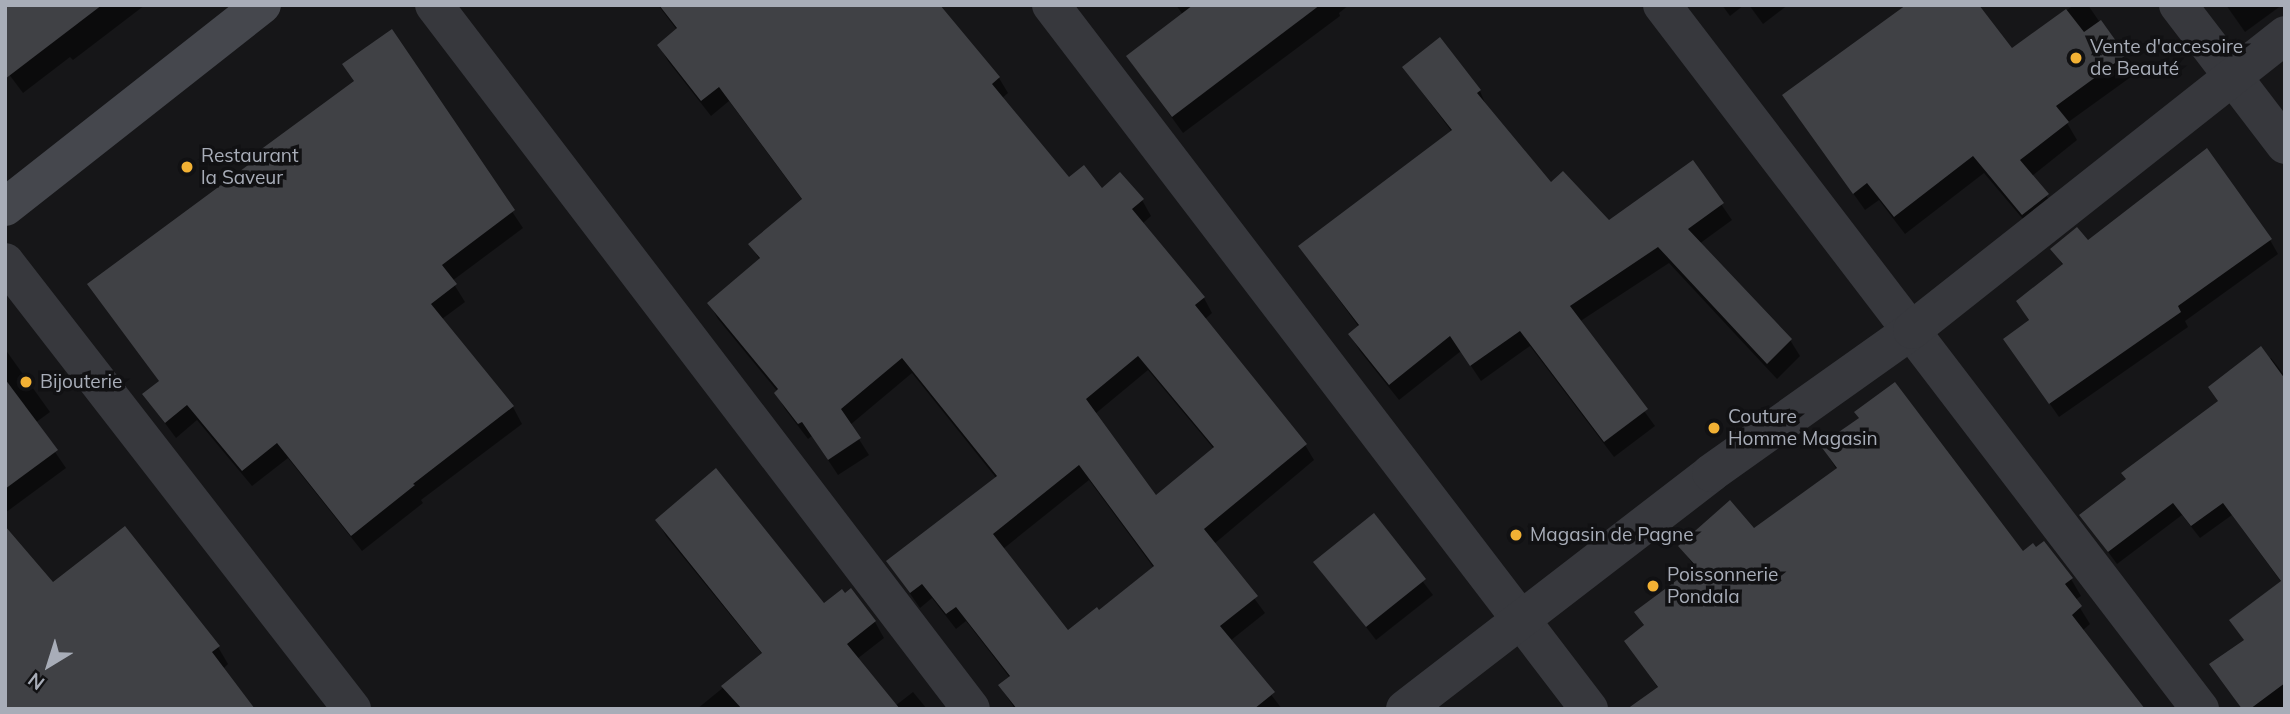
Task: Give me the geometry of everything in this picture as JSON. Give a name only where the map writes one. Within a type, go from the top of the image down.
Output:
[{"type":"street","points":[[5,207],[262,5]]},
{"type":"street","points":[[434,5],[971,709]]},
{"type":"street","points":[[1051,5],[1589,709]]},
{"type":"street","points":[[1662,5],[2200,709]]},
{"type":"street","points":[[2178,5],[2285,145]]},
{"type":"street","points":[[1405,709],[1519,618],[1711,473],[1912,330],[2285,35]]},
{"type":"street","points":[[5,262],[352,709]]},
{"type":"building","points":[[5,5],[102,5],[5,79]]},
{"type":"building","points":[[659,5],[940,5],[1000,77],[992,84],[1069,177],[1084,165],[1102,188],[1120,172],[1144,199],[1132,209],[1205,297],[1195,305],[1307,444],[1204,529],[1258,596],[1220,626],[1275,692],[1254,709],[1017,709],[998,685],[1010,676],[956,607],[946,614],[922,584],[910,593],[886,561],[997,476],[902,358],[841,409],[861,438],[828,460],[802,422],[798,424],[774,393],[778,389],[707,303],[760,258],[748,244],[802,199],[719,87],[701,101],[657,45],[677,28]],"holes":[[[1138,356],[1214,447],[1156,495],[1086,399]],[[1079,465],[1154,566],[1099,610],[1097,607],[1068,630],[993,534]]]},
{"type":"building","points":[[1193,5],[1320,5],[1172,117],[1126,56]]},
{"type":"building","points":[[1906,5],[1979,5],[2012,48],[2066,9],[2084,32],[2101,20],[2126,55],[2056,106],[2069,122],[2020,160],[2049,194],[2022,215],[1973,156],[1894,217],[1867,183],[1853,194],[1782,95]]},
{"type":"building","points":[[392,29],[515,210],[442,265],[457,284],[431,304],[514,406],[351,536],[277,443],[242,471],[187,405],[165,423],[142,394],[159,381],[87,284],[255,160],[252,156],[354,81],[342,64]]},
{"type":"building","points":[[1440,37],[1481,90],[1477,93],[1551,182],[1563,171],[1609,220],[1693,160],[1724,203],[1688,229],[1792,339],[1767,364],[1658,247],[1570,306],[1648,409],[1604,442],[1520,331],[1470,366],[1450,336],[1389,385],[1348,334],[1359,325],[1298,246],[1452,130],[1402,67]]},
{"type":"building","points":[[2207,148],[2272,239],[2178,306],[2181,312],[2049,404],[2003,339],[2029,320],[2016,301],[2063,264],[2050,249],[2077,227],[2088,240]]},
{"type":"building","points":[[2261,346],[2285,379],[2285,683],[2250,709],[2242,709],[2209,664],[2244,640],[2229,620],[2281,581],[2223,503],[2191,526],[2173,503],[2108,552],[2079,515],[2126,479],[2121,473],[2218,401],[2208,387]]},
{"type":"building","points":[[5,379],[58,450],[5,489]]},
{"type":"building","points":[[1895,382],[2023,551],[2033,543],[2036,547],[2044,541],[2073,578],[2065,584],[2082,606],[2072,615],[2145,709],[1627,709],[1658,687],[1624,641],[1644,625],[1634,612],[1696,566],[1678,546],[1730,500],[1754,528],[1837,468],[1820,445],[1859,418],[1854,412]]},
{"type":"building","points":[[716,468],[824,603],[842,589],[845,593],[851,588],[876,621],[847,644],[900,709],[742,709],[721,686],[762,653],[655,520]]},
{"type":"building","points":[[1374,513],[1426,579],[1366,627],[1313,562]]},
{"type":"building","points":[[5,526],[53,582],[125,526],[220,646],[212,652],[255,709],[5,709]]},
{"type":"place","name":"Vente d'accesoire de Beauté","points":[[2076,58]]},
{"type":"place","name":"Restaurant la Saveur","points":[[187,167]]},
{"type":"place","name":"Bijouterie","points":[[26,382]]},
{"type":"place","name":"Couture Homme Magasin","points":[[1714,428]]},
{"type":"place","name":"Magasin de Pagne","points":[[1516,535]]},
{"type":"place","name":"Poissonnerie Pondala","points":[[1653,586]]}]
